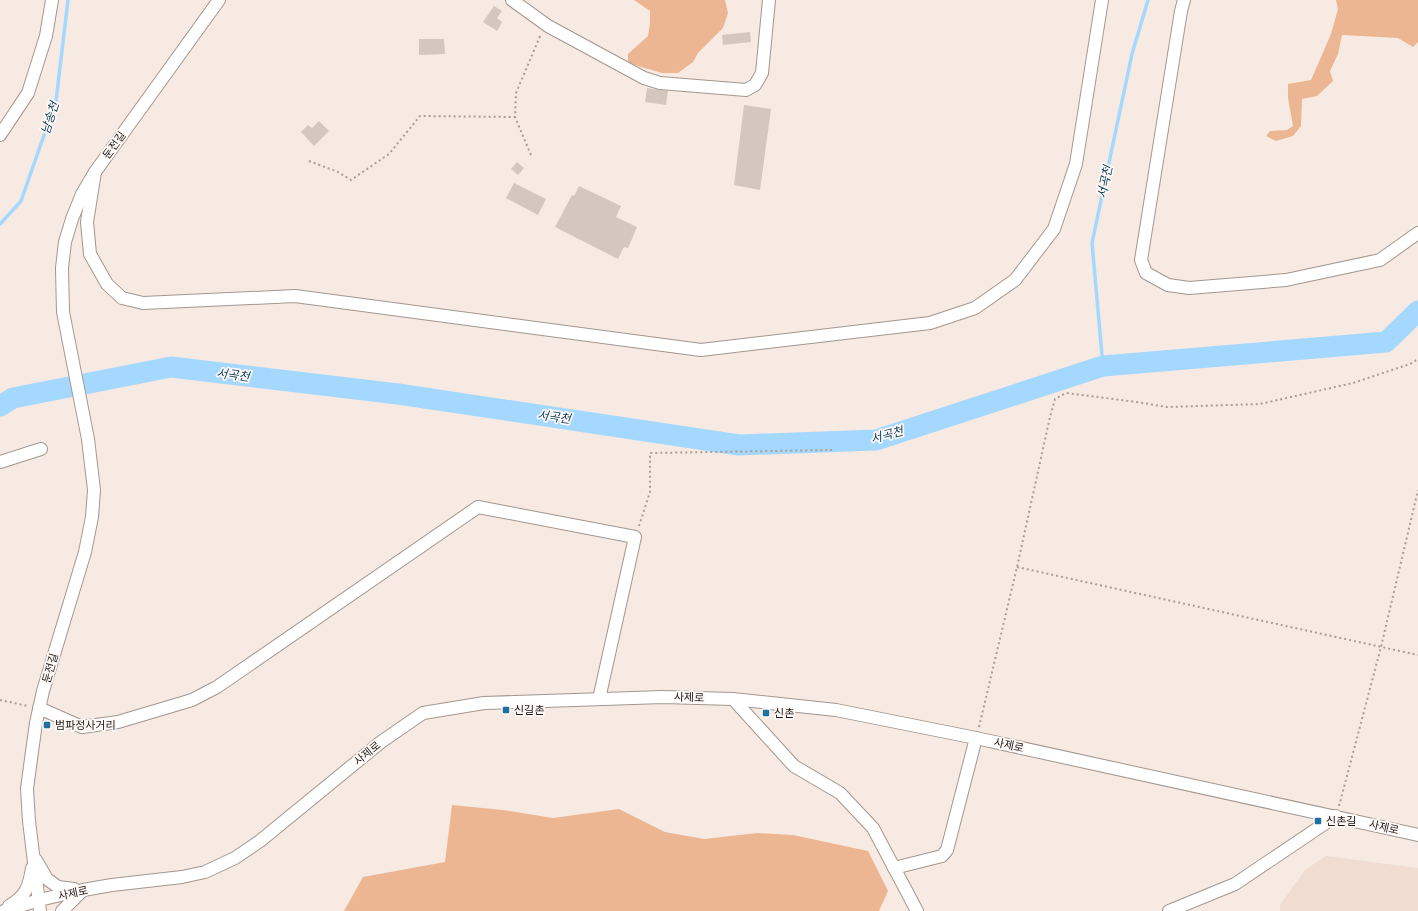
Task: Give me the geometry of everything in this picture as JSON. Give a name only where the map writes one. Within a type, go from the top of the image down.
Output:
[{"type":"street","points":[[0,135],[28,93],[46,36],[52,0]]},
{"type":"street","name":"둔전길","points":[[40,906],[27,789],[39,708],[52,657],[85,552],[92,517],[94,490],[88,439],[63,312],[62,268],[65,242],[82,194],[95,172],[219,0]]},
{"type":"street","points":[[512,0],[546,24],[644,78],[660,82],[746,90],[755,85],[762,73],[769,0]]},
{"type":"street","points":[[95,172],[87,222],[90,254],[107,284],[122,298],[143,303],[295,296],[702,350],[930,323],[974,308],[1015,280],[1054,229],[1076,164],[1102,0]]},
{"type":"street","points":[[1184,0],[1141,260],[1146,273],[1168,285],[1189,288],[1286,280],[1380,260],[1418,233]]},
{"type":"street","points":[[0,462],[41,449]]},
{"type":"street","points":[[39,708],[82,726],[118,722],[192,700],[217,687],[478,507],[635,537],[599,699]]},
{"type":"street","name":"사제로","points":[[4,911],[40,906],[83,890],[205,872],[235,858],[260,841],[381,742],[424,713],[484,703],[663,697],[733,699],[836,710],[976,738],[1418,835]]},
{"type":"street","points":[[733,699],[794,766],[840,793],[873,828],[917,911]]},
{"type":"street","points":[[894,868],[942,856],[947,850],[976,738]]},
{"type":"street","points":[[1169,911],[1235,884],[1336,816]]},
{"type":"street","points":[[34,857],[47,879],[58,887],[83,890]]},
{"type":"street","points":[[1,911],[17,902],[23,896],[30,879],[34,857]]},
{"type":"street","points":[[62,911],[72,899],[83,890]]},
{"type":"path","points":[[531,155],[515,117],[516,93],[546,24]]},
{"type":"path","points":[[309,161],[338,172],[351,180],[389,154],[420,116],[515,117]]},
{"type":"path","points":[[976,738],[1055,399],[1066,393],[1137,402],[1167,408],[1260,404],[1353,383],[1410,364],[1418,359]]},
{"type":"path","points":[[635,537],[650,492],[650,453],[832,450]]},
{"type":"path","points":[[1336,816],[1381,647],[1418,490]]},
{"type":"path","points":[[1017,567],[1418,655]]},
{"type":"path","points":[[0,700],[39,708]]},
{"type":"shaded area","points":[[634,0],[725,0],[728,13],[723,28],[698,53],[693,62],[678,73],[662,73],[628,63],[628,54],[648,36],[650,23],[650,11]]},
{"type":"shaded area","points":[[1336,0],[1418,0],[1418,42],[1413,47],[1398,38],[1342,35],[1338,54],[1330,71],[1333,81],[1317,96],[1302,99],[1301,126],[1293,136],[1276,141],[1266,136],[1270,131],[1287,130],[1293,126],[1288,98],[1288,84],[1311,80],[1331,34],[1338,9]]},
{"type":"shaded area","points":[[452,805],[503,810],[553,818],[619,809],[665,832],[704,839],[757,833],[793,835],[868,851],[888,891],[879,911],[344,911],[363,877],[445,862]]},
{"type":"shaded area","points":[[1326,856],[1418,868],[1418,911],[1280,911],[1280,905],[1305,870]]},
{"type":"building","points":[[494,6],[502,11],[497,18],[502,22],[497,31],[483,22]]},
{"type":"building","points":[[750,32],[751,42],[723,45],[722,35]]},
{"type":"building","points":[[419,39],[444,39],[445,54],[419,55]]},
{"type":"building","points":[[647,88],[668,91],[666,105],[645,102]]},
{"type":"building","points":[[744,105],[771,109],[760,190],[734,185]]},
{"type":"building","points":[[319,121],[329,131],[314,146],[301,132],[308,125],[312,128]]},
{"type":"building","points":[[517,162],[524,168],[518,175],[511,169]]},
{"type":"building","points":[[514,183],[546,199],[538,215],[506,198]]},
{"type":"building","points":[[579,186],[621,206],[616,217],[637,227],[628,248],[624,247],[618,259],[555,227],[572,195],[574,196]]},
{"type":"waterway","name":"남송천","points":[[0,224],[21,201],[56,101],[68,0]]},
{"type":"waterway","name":"서곡천","points":[[1103,366],[1092,243],[1132,54],[1148,0]]},
{"type":"waterway","name":"서곡천","points":[[0,406],[13,398],[171,367],[398,394],[739,445],[876,440],[1103,366],[1386,342],[1418,311]]},
{"type":"place","name":"신길촌","points":[[506,710]]},
{"type":"place","name":"신촌","points":[[766,713]]},
{"type":"place","name":"범파정사거리","points":[[47,725]]},
{"type":"place","name":"신촌길","points":[[1318,821]]}]
